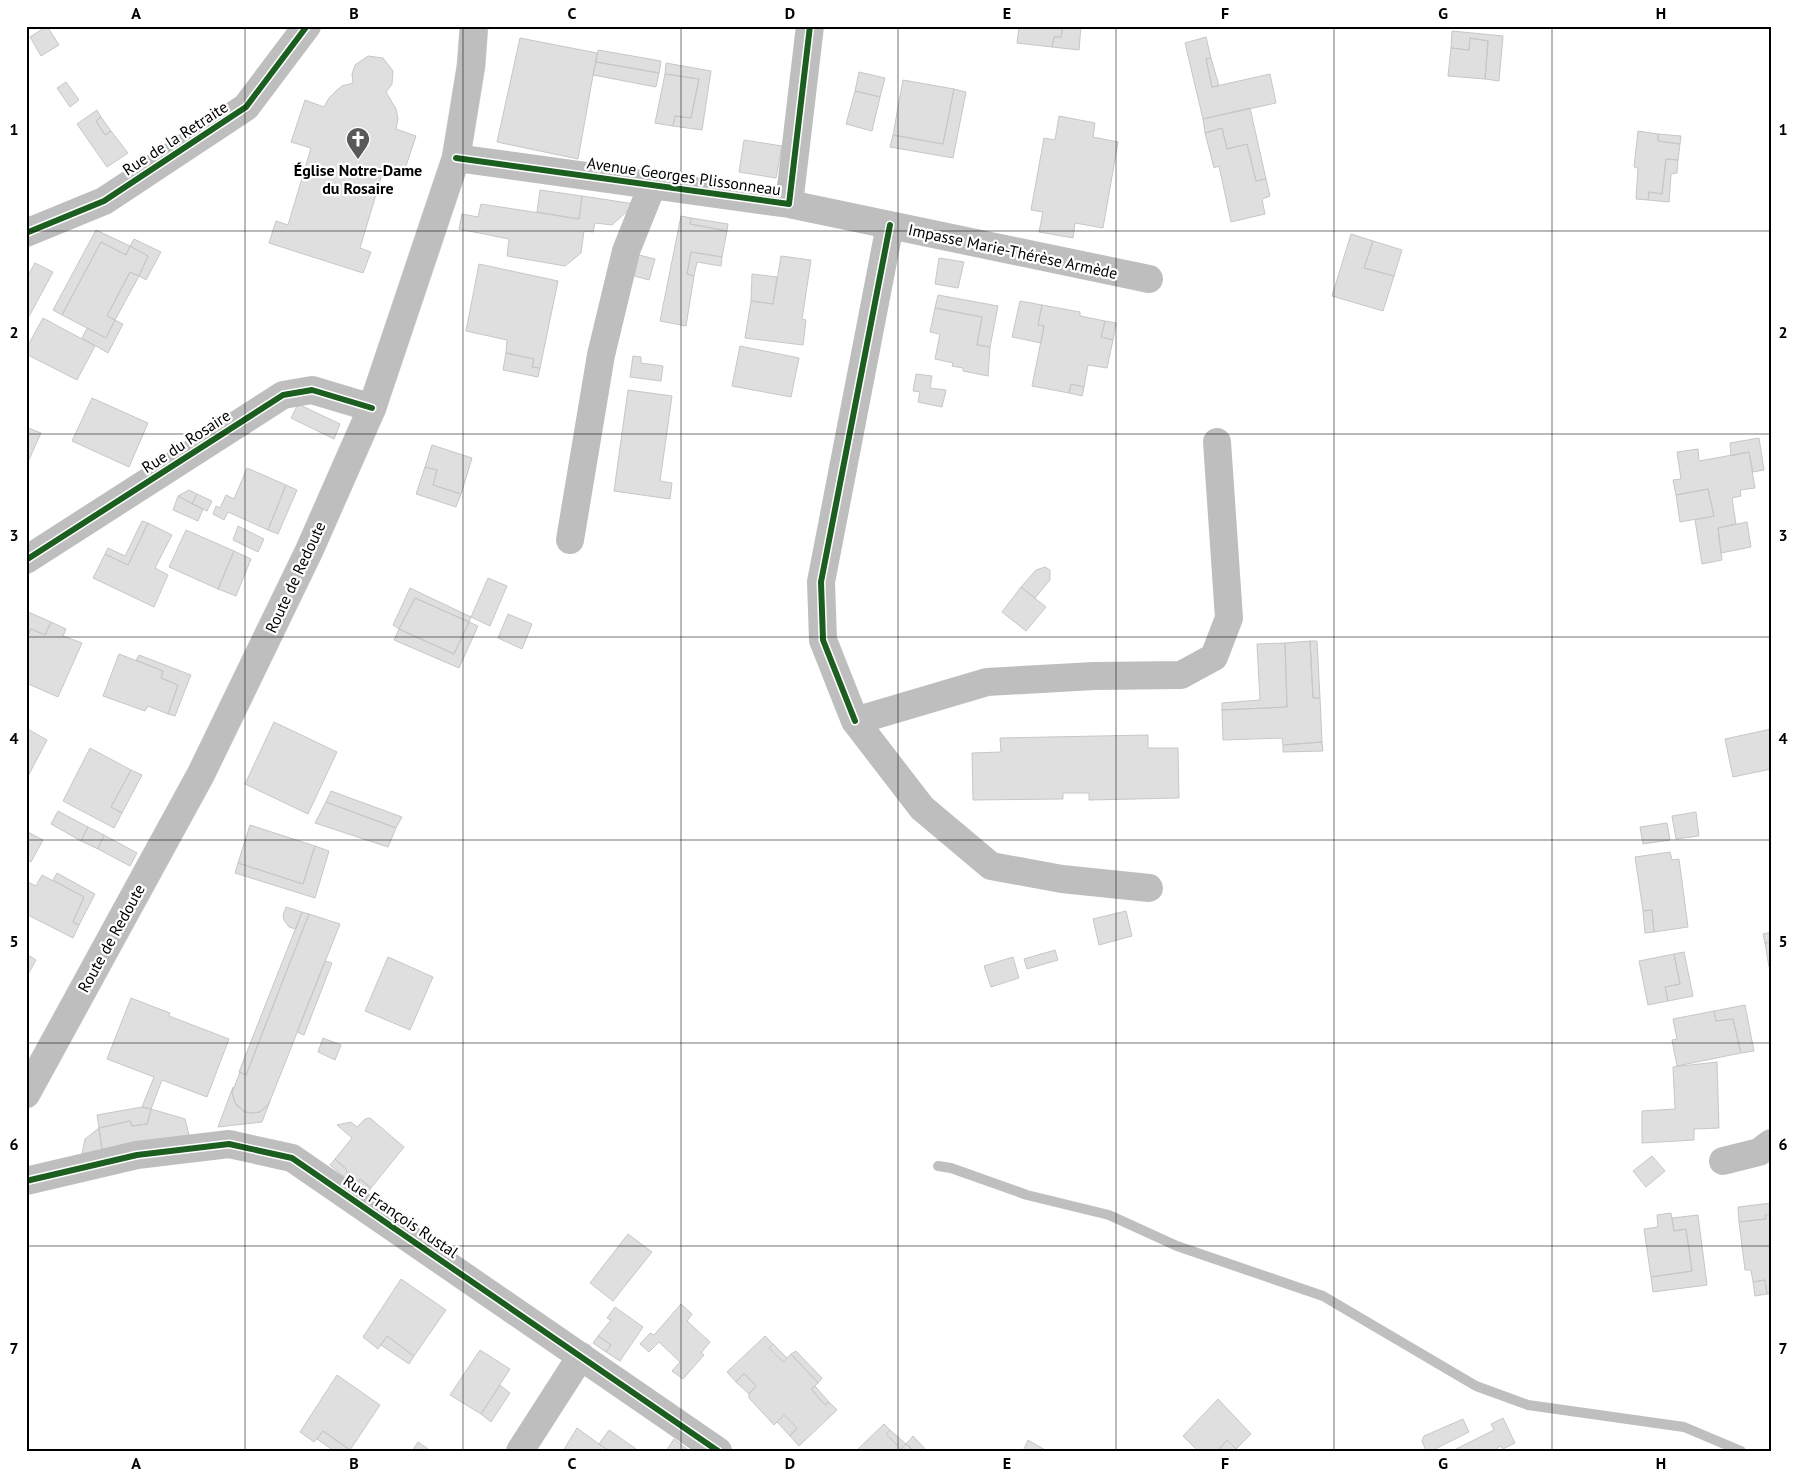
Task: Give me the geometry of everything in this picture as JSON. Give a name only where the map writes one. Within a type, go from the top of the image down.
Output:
[{"type":"street","name":"Rue de la Retraite","points":[[26,232],[104,201],[246,107],[307,26]]},
{"type":"street","name":"Route de Redoute","points":[[26,1094],[201,774],[309,551],[372,408],[456,158],[471,66],[474,26]]},
{"type":"street","name":"Avenue Georges Plissonneau","points":[[456,158],[789,204],[810,26]]},
{"type":"street","points":[[570,540],[601,355],[626,251],[652,186]]},
{"type":"street","name":"Impasse Marie-Thérèse Armède","points":[[789,204],[1149,279]]},
{"type":"street","points":[[890,226],[821,582],[823,640],[854,721],[922,808],[991,866],[1062,879],[1149,888]]},
{"type":"street","name":"Rue du Rosaire","points":[[26,560],[283,395],[312,390],[372,408]]},
{"type":"street","points":[[854,721],[988,682],[1094,676],[1181,675],[1214,657],[1229,618],[1217,442]]},
{"type":"street","points":[[1723,1161],[1759,1152],[1771,1143]]},
{"type":"street","name":"Rue François Rustal","points":[[26,1181],[137,1155],[229,1144],[292,1158],[718,1451]]},
{"type":"street","points":[[520,1451],[581,1356]]},
{"type":"building","points":[[47,26],[59,45],[41,56],[30,37]]},
{"type":"building","points":[[1015,26],[1063,26],[1061,37],[1054,37],[1052,47],[1017,43],[1019,27]]},
{"type":"building","points":[[1063,26],[1081,26],[1079,50],[1052,47],[1054,37],[1061,37]]},
{"type":"building","points":[[1452,31],[1503,36],[1499,81],[1485,79],[1488,41],[1470,38],[1469,50],[1451,48]]},
{"type":"building","points":[[1206,37],[1211,58],[1206,59],[1212,87],[1270,74],[1276,103],[1203,119],[1185,43]]},
{"type":"building","points":[[520,38],[597,53],[578,159],[497,142]]},
{"type":"building","points":[[1470,38],[1488,41],[1485,79],[1448,76],[1451,48],[1469,50]]},
{"type":"building","points":[[598,50],[661,61],[659,73],[596,62]]},
{"type":"building","name":"Église Notre-Dame du Rosaire","points":[[368,56],[383,58],[393,71],[392,84],[386,92],[396,109],[398,119],[396,129],[416,136],[402,178],[383,171],[360,248],[371,252],[363,273],[269,243],[276,221],[288,225],[311,148],[291,142],[305,100],[324,107],[337,90],[342,86],[353,83],[352,74],[355,65]]},
{"type":"building","points":[[1211,58],[1219,86],[1212,87],[1206,59]]},
{"type":"building","points":[[596,62],[659,73],[656,87],[593,75]]},
{"type":"building","points":[[666,63],[711,71],[702,130],[673,126],[675,116],[691,118],[699,79],[665,74]]},
{"type":"building","points":[[859,72],[885,78],[880,97],[855,91]]},
{"type":"building","points":[[665,74],[699,79],[691,118],[675,116],[673,126],[655,123]]},
{"type":"building","points":[[903,80],[954,89],[943,144],[893,135]]},
{"type":"building","points":[[66,82],[79,100],[70,107],[57,88]]},
{"type":"building","points":[[954,89],[966,92],[953,158],[890,147],[893,135],[943,144]]},
{"type":"building","points":[[855,91],[880,97],[872,131],[846,124]]},
{"type":"building","points":[[1250,108],[1266,179],[1256,181],[1247,144],[1227,149],[1222,128],[1205,133],[1203,119]]},
{"type":"building","points":[[97,110],[101,117],[96,121],[105,135],[111,131],[128,153],[107,167],[77,124]]},
{"type":"building","points":[[1059,116],[1095,123],[1093,137],[1118,142],[1103,228],[1075,223],[1073,238],[1039,232],[1043,212],[1031,210],[1044,138],[1055,140]]},
{"type":"building","points":[[101,117],[111,131],[105,135],[96,121]]},
{"type":"building","points":[[1222,128],[1227,149],[1247,144],[1256,181],[1266,179],[1270,196],[1262,199],[1265,214],[1231,222],[1219,166],[1214,168],[1205,133]]},
{"type":"building","points":[[1638,131],[1658,134],[1658,141],[1680,144],[1678,160],[1666,159],[1662,194],[1649,192],[1648,200],[1636,199],[1638,168],[1634,167]]},
{"type":"building","points":[[1658,134],[1681,136],[1680,144],[1658,141]]},
{"type":"building","points":[[744,140],[782,146],[776,178],[739,172]]},
{"type":"building","points":[[1666,159],[1678,160],[1677,173],[1671,174],[1669,202],[1648,200],[1649,192],[1662,194]]},
{"type":"building","points":[[540,190],[582,196],[579,219],[537,212]]},
{"type":"building","points":[[582,196],[635,204],[612,225],[595,223],[593,232],[584,231],[581,253],[565,266],[507,256],[509,239],[459,229],[462,214],[478,217],[481,204],[579,219]]},
{"type":"building","points":[[681,216],[691,218],[690,224],[727,231],[722,257],[691,252],[687,274],[694,276],[686,326],[660,321]]},
{"type":"building","points":[[691,218],[728,224],[727,231],[690,224]]},
{"type":"building","points":[[96,230],[130,246],[126,255],[101,242],[62,315],[53,310]]},
{"type":"building","points":[[1351,234],[1373,241],[1364,268],[1394,276],[1383,311],[1332,296]]},
{"type":"building","points":[[134,239],[161,252],[146,280],[139,276],[148,256],[130,246]]},
{"type":"building","points":[[1373,241],[1402,250],[1394,276],[1364,268]]},
{"type":"building","points":[[101,242],[126,255],[130,246],[148,256],[139,276],[130,272],[107,316],[115,320],[106,338],[62,315]]},
{"type":"building","points":[[691,252],[722,257],[721,266],[697,262],[694,276],[687,274]]},
{"type":"building","points":[[639,255],[655,259],[649,280],[634,276]]},
{"type":"building","points":[[781,256],[811,260],[802,319],[806,320],[803,345],[745,338],[751,301],[773,304]]},
{"type":"building","points":[[939,258],[964,262],[958,288],[935,284]]},
{"type":"building","points":[[35,263],[53,272],[26,322],[26,279]]},
{"type":"building","points":[[479,264],[558,281],[540,368],[532,367],[534,359],[506,353],[507,340],[466,331]]},
{"type":"building","points":[[130,272],[139,276],[115,320],[107,316]]},
{"type":"building","points":[[752,274],[777,277],[773,304],[751,301]]},
{"type":"building","points":[[938,295],[998,306],[990,347],[977,345],[982,317],[935,308]]},
{"type":"building","points":[[1020,301],[1042,305],[1038,325],[1044,326],[1041,343],[1012,337]]},
{"type":"building","points":[[1042,305],[1080,312],[1080,316],[1105,321],[1101,337],[1113,340],[1107,368],[1088,365],[1084,387],[1071,384],[1069,393],[1032,386],[1044,326],[1038,325]]},
{"type":"building","points":[[935,308],[982,317],[977,345],[990,347],[988,376],[963,371],[963,368],[952,366],[953,363],[935,359],[940,334],[930,332]]},
{"type":"building","points":[[43,318],[95,346],[77,380],[26,354],[26,349]]},
{"type":"building","points":[[115,320],[123,324],[108,353],[82,338],[87,328],[106,338]]},
{"type":"building","points":[[1105,321],[1116,323],[1113,340],[1101,337]]},
{"type":"building","points":[[740,346],[799,358],[791,397],[732,386]]},
{"type":"building","points":[[506,353],[534,359],[532,367],[540,368],[538,377],[503,370]]},
{"type":"building","points":[[633,356],[641,357],[641,363],[663,366],[661,381],[630,377]]},
{"type":"building","points":[[916,374],[932,376],[930,388],[946,390],[942,407],[918,402],[920,392],[913,391]]},
{"type":"building","points":[[1071,384],[1084,387],[1082,396],[1069,393]]},
{"type":"building","points":[[628,390],[672,396],[660,481],[672,483],[670,499],[614,491]]},
{"type":"building","points":[[92,398],[148,423],[129,467],[72,441]]},
{"type":"building","points":[[298,404],[340,424],[334,439],[291,418]]},
{"type":"building","points":[[26,427],[41,433],[26,466]]},
{"type":"building","points":[[1759,438],[1764,470],[1753,472],[1749,452],[1731,456],[1730,443]]},
{"type":"building","points":[[432,445],[472,458],[461,494],[433,485],[437,470],[425,467]]},
{"type":"building","points":[[1698,449],[1699,461],[1749,452],[1755,488],[1740,490],[1741,496],[1732,498],[1736,524],[1718,528],[1722,560],[1702,564],[1695,520],[1714,516],[1708,489],[1676,495],[1673,480],[1681,479],[1677,452]]},
{"type":"building","points":[[425,467],[437,470],[433,485],[461,494],[456,507],[416,494]]},
{"type":"building","points":[[247,468],[286,485],[268,530],[228,512],[224,520],[213,514],[216,506],[220,508],[226,495],[234,499]]},
{"type":"building","points":[[286,485],[297,490],[278,534],[268,530]]},
{"type":"building","points":[[1708,489],[1714,516],[1680,522],[1676,495]]},
{"type":"building","points":[[189,490],[197,494],[192,504],[178,496]]},
{"type":"building","points":[[197,494],[212,501],[207,511],[192,504]]},
{"type":"building","points":[[178,496],[203,509],[198,521],[173,510]]},
{"type":"building","points":[[142,521],[148,523],[128,565],[105,554],[108,548],[125,556]]},
{"type":"building","points":[[1747,522],[1751,547],[1721,553],[1718,528]]},
{"type":"building","points":[[148,523],[172,535],[155,568],[168,575],[154,607],[93,578],[105,554],[128,565]]},
{"type":"building","points":[[238,526],[264,539],[258,552],[233,540]]},
{"type":"building","points":[[186,530],[234,551],[218,589],[169,567]]},
{"type":"building","points":[[234,551],[251,559],[236,596],[218,589]]},
{"type":"building","points":[[1045,567],[1050,570],[1050,580],[1035,598],[1021,587],[1036,570]]},
{"type":"building","points":[[488,578],[507,586],[490,626],[471,617]]},
{"type":"building","points":[[1021,587],[1046,607],[1026,631],[1002,612]]},
{"type":"building","points":[[410,588],[471,617],[469,622],[415,598],[399,629],[393,625]]},
{"type":"building","points":[[415,598],[469,622],[454,654],[399,629]]},
{"type":"building","points":[[26,611],[51,622],[45,635],[31,629],[26,640]]},
{"type":"building","points":[[508,614],[532,624],[522,649],[498,638]]},
{"type":"building","points":[[51,622],[66,629],[63,636],[82,643],[58,697],[26,683],[26,640],[31,629],[45,635]]},
{"type":"building","points":[[469,622],[478,626],[459,668],[394,640],[399,629],[454,654]]},
{"type":"building","points":[[1310,641],[1313,698],[1320,698],[1322,742],[1283,745],[1282,738],[1223,740],[1222,710],[1287,707],[1285,643]]},
{"type":"building","points":[[1310,641],[1317,641],[1320,698],[1313,698]]},
{"type":"building","points":[[1285,643],[1287,707],[1222,710],[1222,703],[1260,700],[1257,644]]},
{"type":"building","points":[[119,654],[163,671],[161,678],[178,685],[168,714],[148,706],[145,711],[103,696]]},
{"type":"building","points":[[139,655],[191,675],[175,716],[168,714],[178,685],[161,678],[163,671],[136,660]]},
{"type":"building","points":[[274,722],[337,752],[308,814],[245,784]]},
{"type":"building","points":[[26,728],[47,740],[26,780]]},
{"type":"building","points":[[1771,729],[1771,769],[1733,777],[1725,739]]},
{"type":"building","points":[[1148,735],[1148,748],[1178,748],[1179,798],[1089,800],[1089,793],[1063,793],[1063,799],[973,800],[972,753],[1001,752],[1000,738]]},
{"type":"building","points":[[1322,742],[1323,751],[1283,752],[1283,745]]},
{"type":"building","points":[[90,748],[131,770],[111,807],[122,813],[114,828],[63,801]]},
{"type":"building","points":[[131,770],[142,775],[122,813],[111,807]]},
{"type":"building","points":[[331,791],[402,817],[396,828],[326,802]]},
{"type":"building","points":[[326,802],[396,828],[388,847],[315,823]]},
{"type":"building","points":[[58,811],[88,827],[81,841],[51,824]]},
{"type":"building","points":[[1696,812],[1699,836],[1676,839],[1672,816]]},
{"type":"building","points":[[1667,823],[1670,840],[1643,844],[1640,827]]},
{"type":"building","points":[[250,825],[315,846],[303,884],[238,863]]},
{"type":"building","points":[[88,827],[104,835],[98,849],[81,841]]},
{"type":"building","points":[[26,831],[43,840],[31,862],[26,859]]},
{"type":"building","points":[[104,835],[137,853],[130,866],[98,849]]},
{"type":"building","points":[[315,846],[329,851],[315,898],[235,873],[238,863],[303,884]]},
{"type":"building","points":[[1670,852],[1672,860],[1679,859],[1688,927],[1654,932],[1652,910],[1643,911],[1635,857]]},
{"type":"building","points":[[57,873],[95,894],[79,925],[73,922],[84,897],[53,880]]},
{"type":"building","points":[[42,875],[84,897],[73,922],[79,925],[73,938],[26,914],[26,905],[29,900],[26,899],[26,881],[36,886]]},
{"type":"building","points":[[286,907],[302,912],[296,929],[289,927],[284,920],[283,915]]},
{"type":"building","points":[[1652,910],[1654,932],[1645,933],[1643,911]]},
{"type":"building","points":[[1126,911],[1132,936],[1099,945],[1093,919]]},
{"type":"building","points":[[302,912],[309,914],[246,1075],[239,1072]]},
{"type":"building","points":[[309,914],[340,924],[270,1101],[260,1112],[245,1112],[236,1105],[232,1093],[240,1072],[246,1075]]},
{"type":"building","points":[[1771,932],[1771,942],[1765,943],[1763,934]]},
{"type":"building","points":[[1771,942],[1771,966],[1769,967],[1765,943]]},
{"type":"building","points":[[1055,950],[1058,960],[1027,969],[1024,959]]},
{"type":"building","points":[[1684,952],[1693,996],[1668,1001],[1665,987],[1680,984],[1674,954]]},
{"type":"building","points":[[26,954],[36,960],[26,978]]},
{"type":"building","points":[[1674,954],[1680,984],[1665,987],[1668,1001],[1648,1005],[1639,961]]},
{"type":"building","points":[[388,957],[433,977],[410,1030],[365,1011]]},
{"type":"building","points":[[1013,957],[1019,978],[991,987],[984,966]]},
{"type":"building","points":[[325,961],[332,963],[304,1035],[297,1032]]},
{"type":"building","points":[[131,998],[170,1013],[169,1016],[229,1039],[207,1097],[162,1080],[151,1109],[142,1107],[154,1077],[107,1059]]},
{"type":"building","points":[[1745,1005],[1754,1051],[1741,1053],[1733,1019],[1716,1021],[1714,1011]]},
{"type":"building","points":[[1714,1011],[1716,1021],[1733,1019],[1741,1053],[1677,1066],[1672,1040],[1677,1039],[1673,1019]]},
{"type":"building","points":[[323,1038],[341,1045],[335,1060],[318,1052]]},
{"type":"building","points":[[1717,1062],[1719,1128],[1694,1129],[1694,1140],[1642,1143],[1642,1111],[1675,1109],[1673,1067]]},
{"type":"building","points":[[233,1087],[232,1093],[235,1103],[245,1112],[260,1112],[270,1101],[262,1122],[218,1127]]},
{"type":"building","points":[[142,1107],[151,1109],[147,1124],[132,1126],[130,1121],[99,1128],[97,1115]]},
{"type":"building","points":[[151,1109],[185,1119],[189,1135],[102,1150],[99,1128],[130,1121],[132,1126],[147,1124]]},
{"type":"building","points":[[370,1118],[404,1147],[371,1188],[360,1179],[358,1182],[335,1159],[352,1138],[337,1125],[351,1122],[357,1127],[365,1119]]},
{"type":"building","points":[[99,1128],[102,1150],[82,1154],[85,1139]]},
{"type":"building","points":[[1652,1156],[1665,1171],[1646,1187],[1633,1171]]},
{"type":"building","points":[[335,1159],[358,1182],[360,1179],[371,1188],[366,1195],[330,1165]]},
{"type":"building","points":[[1771,1203],[1771,1214],[1765,1215],[1766,1219],[1739,1222],[1738,1207]]},
{"type":"building","points":[[1671,1213],[1674,1231],[1686,1229],[1692,1271],[1651,1277],[1644,1229],[1658,1227],[1657,1215]]},
{"type":"building","points":[[1771,1214],[1771,1294],[1767,1294],[1765,1280],[1753,1282],[1751,1270],[1745,1270],[1739,1222],[1766,1219],[1765,1215]]},
{"type":"building","points":[[1698,1215],[1707,1285],[1653,1292],[1651,1277],[1692,1271],[1686,1229],[1674,1231],[1672,1218]]},
{"type":"building","points":[[628,1234],[652,1252],[613,1301],[590,1283]]},
{"type":"building","points":[[401,1279],[446,1310],[414,1356],[387,1336],[378,1349],[363,1337]]},
{"type":"building","points":[[1765,1280],[1767,1294],[1755,1296],[1753,1282]]},
{"type":"building","points":[[681,1304],[692,1314],[687,1321],[710,1342],[701,1353],[704,1355],[683,1379],[672,1371],[680,1362],[659,1342],[649,1352],[640,1344],[650,1333],[654,1335]]},
{"type":"building","points":[[615,1307],[643,1327],[620,1361],[606,1352],[611,1345],[598,1336],[611,1320],[607,1318]]},
{"type":"building","points":[[387,1336],[414,1356],[409,1364],[381,1345]]},
{"type":"building","points":[[598,1336],[611,1345],[606,1352],[593,1343]]},
{"type":"building","points":[[765,1336],[773,1344],[769,1348],[783,1362],[791,1354],[818,1383],[811,1389],[825,1405],[829,1402],[837,1410],[799,1446],[790,1436],[797,1428],[784,1415],[774,1425],[749,1398],[749,1394],[756,1386],[744,1373],[736,1382],[727,1372]]},
{"type":"building","points":[[773,1344],[787,1358],[783,1362],[769,1348]]},
{"type":"building","points":[[480,1350],[510,1369],[481,1414],[450,1395]]},
{"type":"building","points":[[796,1351],[822,1378],[818,1383],[791,1354]]},
{"type":"building","points":[[744,1373],[756,1386],[749,1394],[736,1382]]},
{"type":"building","points":[[337,1375],[380,1405],[350,1450],[323,1431],[314,1442],[300,1432]]},
{"type":"building","points":[[500,1385],[510,1393],[491,1422],[481,1414]]},
{"type":"building","points":[[815,1386],[829,1402],[825,1405],[811,1389]]},
{"type":"building","points":[[1218,1399],[1251,1434],[1236,1449],[1227,1440],[1217,1451],[1198,1451],[1183,1436]]},
{"type":"building","points":[[784,1415],[797,1428],[790,1436],[777,1422]]},
{"type":"building","points":[[1503,1418],[1515,1443],[1503,1449],[1501,1446],[1497,1448],[1499,1451],[1452,1451],[1494,1430],[1491,1424]]},
{"type":"building","points":[[1463,1419],[1469,1432],[1435,1449],[1436,1451],[1426,1451],[1422,1441],[1424,1436]]},
{"type":"building","points":[[884,1424],[890,1430],[886,1434],[901,1449],[906,1444],[914,1451],[856,1451]]},
{"type":"building","points":[[577,1428],[599,1444],[609,1451],[563,1451]]},
{"type":"building","points":[[609,1430],[636,1449],[635,1451],[609,1451],[599,1444]]},
{"type":"building","points":[[890,1430],[906,1444],[901,1449],[886,1434]]},
{"type":"building","points":[[323,1431],[350,1451],[334,1451],[317,1439]]},
{"type":"building","points":[[913,1436],[927,1451],[914,1451],[906,1444]]},
{"type":"building","points":[[674,1439],[687,1449],[686,1451],[666,1451]]},
{"type":"building","points":[[1028,1440],[1047,1451],[1023,1451]]},
{"type":"building","points":[[1227,1440],[1236,1449],[1234,1451],[1217,1451]]},
{"type":"building","points":[[418,1442],[431,1451],[412,1451]]},
{"type":"waterway","points":[[938,1166],[951,1168],[1027,1195],[1109,1215],[1177,1246],[1323,1296],[1476,1386],[1528,1405],[1684,1427],[1741,1451]]},
{"type":"cycle path","points":[[26,233],[104,201],[246,107],[307,26]]},
{"type":"cycle path","points":[[456,158],[789,204],[810,26]]},
{"type":"cycle path","points":[[855,721],[823,640],[821,582],[890,225]]},
{"type":"cycle path","points":[[26,560],[283,395],[312,390],[372,408]]},
{"type":"cycle path","points":[[26,1181],[137,1155],[229,1144],[292,1158],[718,1451]]},
{"type":"place","name":"Église Notre-Dame du Rosaire","points":[[358,160]]}]
